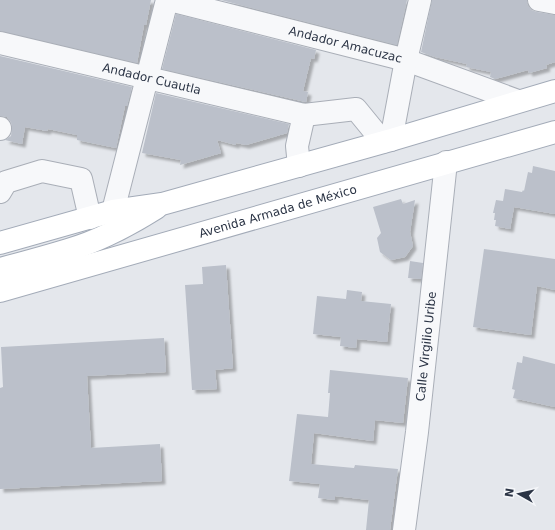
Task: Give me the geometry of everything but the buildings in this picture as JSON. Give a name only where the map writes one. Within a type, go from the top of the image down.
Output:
[{"type":"main road","points":[[0,243],[113,211],[162,204],[300,166],[555,90]]},
{"type":"main road","name":"Avenida Armada de México","points":[[0,291],[555,132]]},
{"type":"main road","points":[[0,269],[69,250],[104,236],[134,222],[162,204]]},
{"type":"street","points":[[113,211],[166,0]]},
{"type":"street","name":"Andador Amacuzac","points":[[170,0],[406,60],[518,101]]},
{"type":"street","points":[[387,141],[420,0]]},
{"type":"street","points":[[539,0],[555,4]]},
{"type":"street","name":"Andador Cuautla","points":[[0,43],[304,115],[356,109],[387,141]]},
{"type":"street","points":[[300,166],[297,146],[304,115]]},
{"type":"street","name":"Calle Virgilio Uribe","points":[[404,530],[418,424],[446,162]]},
{"type":"street","points":[[0,192],[6,182],[42,171],[81,179],[90,218]]}]
